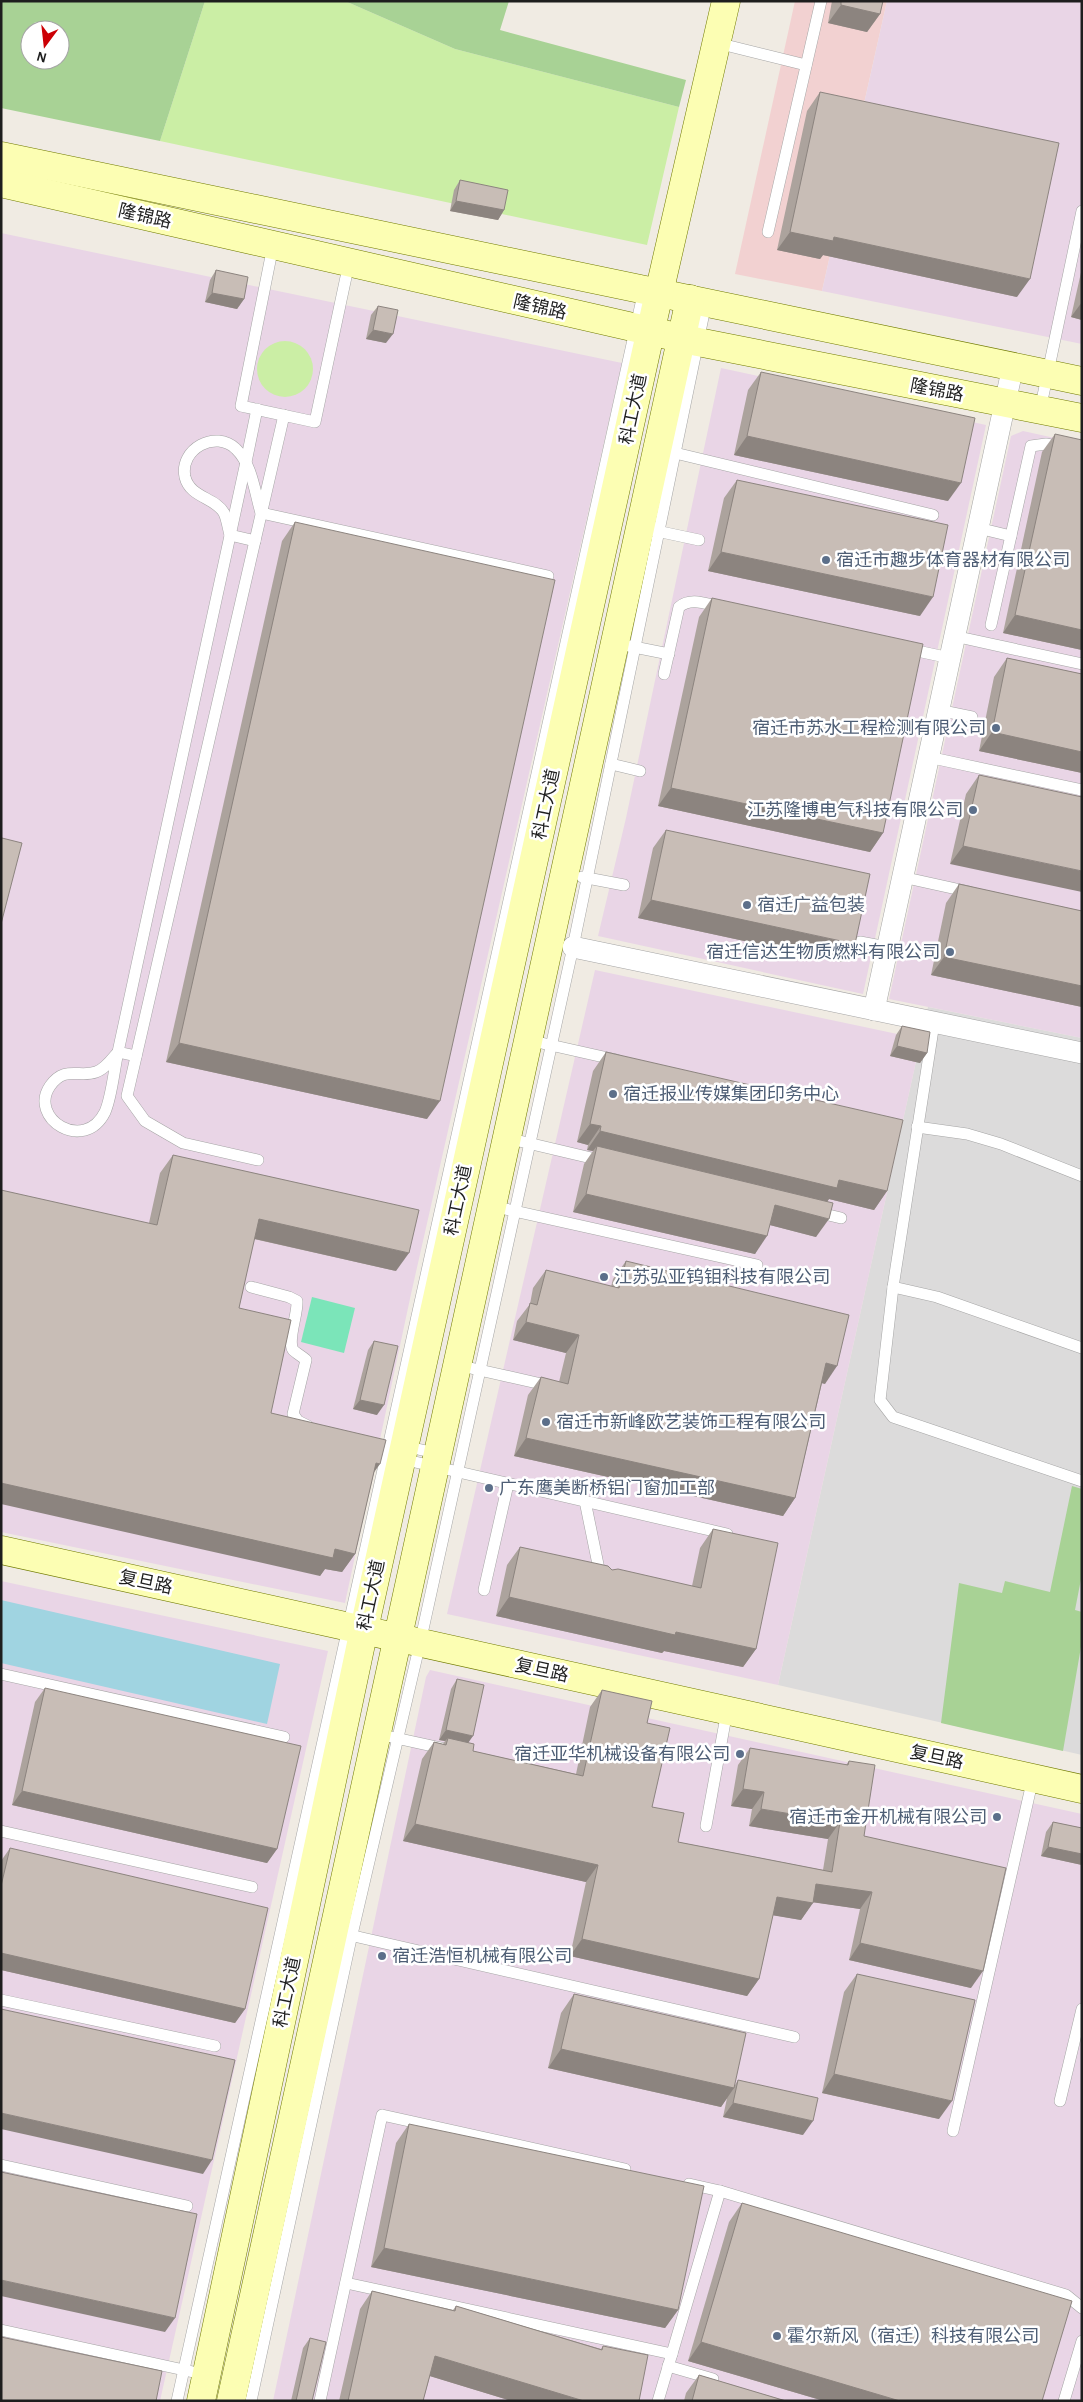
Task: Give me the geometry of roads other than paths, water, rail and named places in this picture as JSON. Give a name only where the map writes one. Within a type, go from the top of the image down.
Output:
[{"type":"street","name":"科工大道","points":[[197,2382],[393,1447],[642,330],[717,43],[726,1]]},
{"type":"street","name":"隆锦路","points":[[1,156],[1082,381]]},
{"type":"street","name":"隆锦路","points":[[1,183],[642,330],[1082,418]]},
{"type":"street","name":"科工大道","points":[[231,2401],[343,1934],[409,1640],[540,1043],[698,301]]},
{"type":"street","points":[[874,1010],[1013,366]]},
{"type":"street","points":[[573,947],[1082,1054]]},
{"type":"street","name":"复旦路","points":[[1,1550],[1082,1789]]},
{"type":"lane","points":[[768,232],[821,1]]},
{"type":"lane","points":[[717,43],[806,65]]},
{"type":"lane","points":[[1040,410],[1078,243],[1082,211]]},
{"type":"lane","points":[[273,246],[241,406],[315,422],[349,263]]},
{"type":"lane","points":[[689,340],[675,453],[649,530],[699,540]]},
{"type":"lane","points":[[105,1111],[257,409]]},
{"type":"lane","points":[[118,1052],[101,1070],[90,1073],[73,1072],[58,1077],[50,1086],[46,1095],[46,1104],[50,1115],[57,1124],[73,1131],[89,1129],[105,1111],[127,1096],[284,415]]},
{"type":"lane","points":[[230,535],[224,513],[212,501],[201,497],[190,487],[185,477],[185,466],[190,453],[198,446],[209,441],[220,440],[229,443],[237,450],[246,462],[261,513]]},
{"type":"lane","points":[[991,624],[1032,446],[1046,444],[1082,451]]},
{"type":"lane","points":[[675,453],[933,515]]},
{"type":"lane","points":[[261,513],[548,576]]},
{"type":"lane","points":[[978,528],[1010,536]]},
{"type":"lane","points":[[230,535],[255,541]]},
{"type":"lane","points":[[664,674],[679,608],[686,602],[732,610]]},
{"type":"lane","points":[[954,636],[1082,664]]},
{"type":"lane","points":[[629,1063],[540,1043],[573,947],[576,876],[611,764],[625,645],[668,654]]},
{"type":"lane","points":[[893,646],[950,658]]},
{"type":"lane","points":[[938,710],[972,717]]},
{"type":"lane","points":[[928,757],[1082,790]]},
{"type":"lane","points":[[611,764],[640,771]]},
{"type":"lane","points":[[576,876],[624,885]]},
{"type":"lane","points":[[902,877],[978,893]]},
{"type":"lane","points":[[860,942],[887,947]]},
{"type":"lane","points":[[934,1022],[892,1287],[880,1400],[892,1417],[1082,1481]]},
{"type":"lane","points":[[118,1052],[136,1056]]},
{"type":"lane","points":[[127,1096],[145,1122],[183,1143],[258,1160]]},
{"type":"lane","points":[[918,1127],[967,1134],[1001,1144],[1082,1176]]},
{"type":"lane","points":[[518,1141],[618,1165]]},
{"type":"lane","points":[[504,1209],[757,1265]]},
{"type":"lane","points":[[802,1209],[841,1218]]},
{"type":"lane","points":[[251,1287],[297,1301],[298,1310],[291,1340],[293,1350],[306,1360],[293,1414],[298,1422],[316,1428]]},
{"type":"lane","points":[[892,1287],[937,1296],[1082,1348]]},
{"type":"lane","points":[[469,1367],[546,1385]]},
{"type":"lane","points":[[393,1447],[448,1463],[508,1484],[735,1536]]},
{"type":"lane","points":[[484,1590],[508,1484]]},
{"type":"lane","points":[[585,1501],[601,1581]]},
{"type":"lane","points":[[1,1674],[284,1737]]},
{"type":"lane","points":[[706,1826],[727,1710]]},
{"type":"lane","points":[[387,1737],[456,1752]]},
{"type":"lane","points":[[953,2131],[1032,1778]]},
{"type":"lane","points":[[1,1830],[252,1887]]},
{"type":"lane","points":[[251,2401],[343,1934],[794,2037]]},
{"type":"lane","points":[[1,2000],[215,2046]]},
{"type":"lane","points":[[1060,2101],[1082,2009]]},
{"type":"lane","points":[[320,2401],[382,2115],[633,2171]]},
{"type":"lane","points":[[1,2165],[187,2206]]},
{"type":"lane","points":[[682,2182],[720,2191],[1066,2294],[1082,2308]]},
{"type":"lane","points":[[658,2401],[720,2191]]},
{"type":"lane","points":[[346,2283],[672,2354]]},
{"type":"lane","points":[[1,2330],[197,2382]]},
{"type":"lane","points":[[1064,2401],[1082,2341]]},
{"type":"lane","points":[[668,2366],[722,2382]]},
{"type":"lane","points":[[177,2401],[197,2382]]},
{"type":"water","points":[[1,1600],[280,1664],[267,1724],[1,1663]]},
{"type":"place","name":"宿迁市趣步体育器材有限公司","points":[[826,560]]},
{"type":"place","name":"宿迁市苏水工程检测有限公司","points":[[996,728]]},
{"type":"place","name":"江苏隆博电气科技有限公司","points":[[973,810]]},
{"type":"place","name":"宿迁广益包装","points":[[747,905]]},
{"type":"place","name":"宿迁信达生物质燃料有限公司","points":[[950,952]]},
{"type":"place","name":"宿迁报业传媒集团印务中心","points":[[613,1094]]},
{"type":"place","name":"江苏弘亚钨钼科技有限公司","points":[[604,1277]]},
{"type":"place","name":"宿迁市新峰欧艺装饰工程有限公司","points":[[546,1422]]},
{"type":"place","name":"广东鹰美断桥铝门窗加工部","points":[[489,1488]]},
{"type":"place","name":"宿迁亚华机械设备有限公司","points":[[740,1754]]},
{"type":"place","name":"宿迁市金开机械有限公司","points":[[997,1817]]},
{"type":"place","name":"宿迁浩恒机械有限公司","points":[[382,1956]]},
{"type":"place","name":"霍尔新风（宿迁）科技有限公司","points":[[777,2336]]}]
